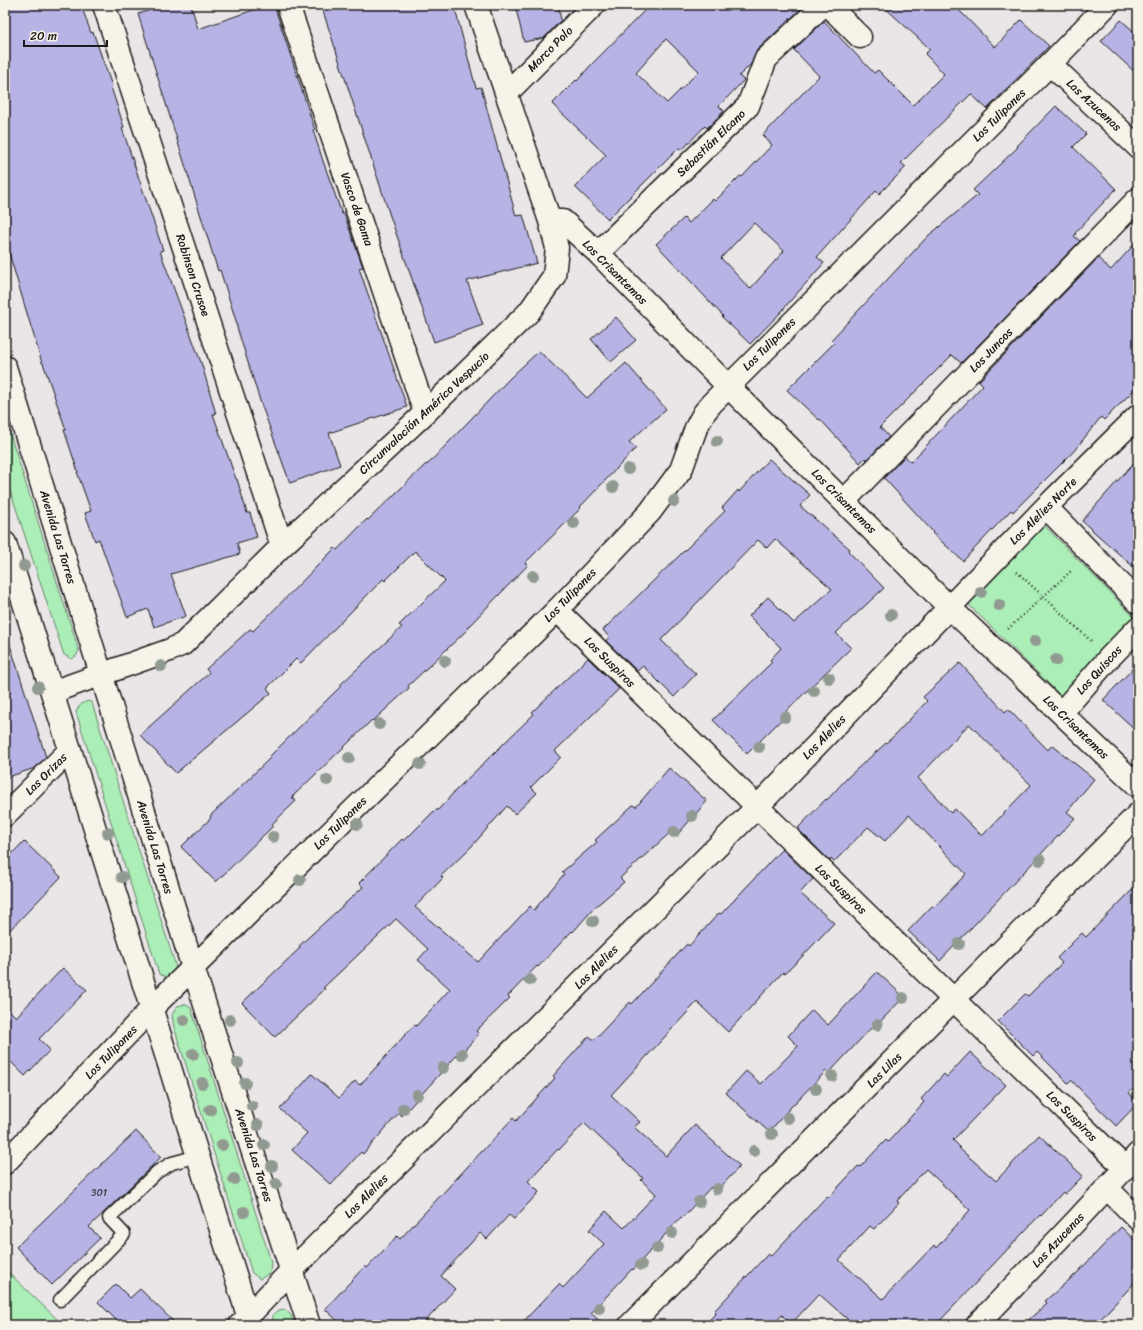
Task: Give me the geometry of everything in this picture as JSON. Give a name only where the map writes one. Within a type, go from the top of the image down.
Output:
[{"type":"street","name":"Robinson Crusoe","points":[[104,5],[282,546]]},
{"type":"street","name":"Vasco de Gama","points":[[288,5],[425,414]]},
{"type":"street","name":"Circunvalación Américo Vespucio","points":[[52,692],[102,675],[183,644],[282,546],[425,414],[529,312],[554,276],[556,248],[550,221],[476,5]]},
{"type":"street","name":"Marco Polo","points":[[507,93],[594,5]]},
{"type":"street","name":"Sebastián Elcano","points":[[598,253],[748,106],[766,58],[823,5]]},
{"type":"street","points":[[828,5],[860,36]]},
{"type":"street","name":"Los Tulipanes","points":[[5,1163],[151,1010],[557,610],[650,512],[681,470],[696,428],[704,413],[728,386],[1050,64],[1106,5]]},
{"type":"street","name":"Las Azucenas","points":[[1050,64],[1138,147]]},
{"type":"street","name":"Los Juncos","points":[[844,501],[1138,199]]},
{"type":"street","name":"Los Crisantemos","points":[[550,221],[563,221],[598,253],[728,386],[950,607],[1138,786]]},
{"type":"street","name":"Avenida Las Torres","points":[[5,367],[193,968],[309,1325]]},
{"type":"street","name":"Los Alelies Norte","points":[[950,607],[1046,507],[1138,416]]},
{"type":"street","points":[[1046,507],[1138,602]]},
{"type":"street","points":[[5,543],[198,1156],[246,1322]]},
{"type":"street","name":"Los Alelies","points":[[246,1322],[291,1271],[757,806],[950,607]]},
{"type":"street","name":"Los Suspiros","points":[[557,610],[954,999],[1131,1161]]},
{"type":"street","name":"Los Quiscos","points":[[1061,713],[1109,658],[1138,628]]},
{"type":"street","name":"Las Orizas","points":[[5,815],[70,750]]},
{"type":"street","name":"Las Lilas","points":[[630,1325],[1138,814]]},
{"type":"street","name":"Las Azucenas","points":[[986,1322],[1131,1161]]},
{"type":"street","points":[[1107,1188],[1138,1219]]},
{"type":"lane","points":[[60,1300],[124,1234],[109,1218],[157,1172],[172,1163],[198,1156]]},
{"type":"path","points":[[991,646],[1090,553]]},
{"type":"path","points":[[999,556],[1044,596],[1109,658]]},
{"type":"green space","points":[[5,418],[79,651],[72,659],[64,655],[5,475]]},
{"type":"green space","points":[[1041,522],[1137,620],[1061,696],[964,600]]},
{"type":"green space","points":[[88,701],[92,703],[175,964],[176,969],[171,975],[166,977],[159,974],[76,712],[80,705]]},
{"type":"green space","points":[[186,1004],[191,1008],[271,1262],[270,1273],[260,1279],[252,1273],[174,1027],[172,1015],[177,1006]]},
{"type":"green space","points":[[5,1269],[58,1320],[53,1325],[5,1325]]},
{"type":"green space","points":[[284,1309],[291,1315],[295,1325],[273,1325],[273,1314]]},
{"type":"building","points":[[5,5],[81,5],[91,33],[93,32],[112,86],[111,87],[124,127],[122,128],[163,250],[160,251],[202,365],[216,414],[213,414],[237,479],[247,513],[250,513],[257,537],[237,543],[240,554],[171,574],[186,616],[154,627],[148,609],[127,617],[99,539],[95,541],[85,513],[91,511],[64,430],[66,430],[42,363],[5,240]]},
{"type":"building","points":[[166,5],[191,5],[198,29],[268,5],[274,5],[315,130],[313,130],[323,161],[363,267],[359,268],[407,407],[329,433],[340,465],[290,483],[260,401],[220,270],[218,271],[138,14]]},
{"type":"building","points":[[321,5],[454,5],[476,88],[481,87],[516,216],[523,215],[537,263],[467,281],[483,325],[434,342],[390,216]]},
{"type":"building","points":[[515,5],[558,5],[561,20],[544,38],[524,42]]},
{"type":"building","points":[[650,5],[805,5],[757,50],[751,64],[739,76],[744,80],[719,106],[724,111],[707,128],[705,126],[682,150],[679,148],[608,219],[575,187],[606,155],[552,104],[576,80],[577,81]],"holes":[[[666,39],[699,71],[667,103],[636,73]]]},
{"type":"building","points":[[882,5],[954,5],[995,47],[1021,20],[1049,46],[987,109],[971,94],[901,163],[906,167],[879,194],[876,191],[817,257],[824,263],[784,309],[750,344],[722,317],[723,316],[656,244],[684,218],[689,223],[713,199],[715,201],[740,176],[742,177],[772,145],[763,135],[819,76],[794,50],[824,21],[874,73],[878,70],[913,105],[944,74],[925,54],[930,49]],"holes":[[[754,223],[784,251],[750,289],[721,258]]]},
{"type":"building","points":[[1121,20],[1138,35],[1138,75],[1101,41]]},
{"type":"building","points":[[1056,106],[1086,134],[1073,147],[1116,189],[1075,233],[1076,234],[1074,236],[1080,241],[961,363],[952,355],[880,427],[889,437],[867,460],[865,458],[860,463],[820,419],[819,420],[787,390],[834,343],[831,340],[928,236],[978,195],[973,190],[1018,147],[1017,146]]},
{"type":"building","points":[[1138,240],[1138,386],[1104,420],[1101,417],[1074,451],[1013,512],[1011,510],[963,561],[932,533],[933,532],[884,478],[905,456],[911,462],[983,385],[979,381],[1098,258],[1111,270]]},
{"type":"building","points":[[616,317],[636,340],[611,362],[591,339]]},
{"type":"building","points":[[539,351],[587,398],[626,363],[666,409],[629,442],[636,448],[580,507],[581,508],[525,563],[528,565],[467,628],[468,629],[408,686],[409,688],[373,721],[372,720],[292,797],[296,801],[271,825],[273,826],[216,882],[181,847],[211,818],[210,816],[341,686],[340,685],[402,627],[399,625],[445,581],[415,551],[385,581],[383,579],[301,663],[296,659],[267,688],[271,693],[176,773],[140,735],[209,673],[206,669],[250,629],[253,631],[335,548],[337,550],[367,519],[368,520],[426,464],[427,465],[510,378]]},
{"type":"building","points":[[1138,458],[1138,571],[1082,521]]},
{"type":"building","points":[[769,459],[810,495],[800,506],[850,549],[848,551],[884,588],[836,633],[851,648],[785,712],[787,714],[747,754],[713,720],[772,662],[770,660],[781,648],[749,616],[768,597],[794,623],[832,589],[775,539],[767,548],[758,540],[661,640],[696,674],[674,697],[643,666],[637,671],[606,641],[609,637],[603,630],[725,511],[722,508]]},
{"type":"building","points":[[10,645],[46,757],[35,768],[5,778],[5,646]]},
{"type":"building","points":[[588,658],[619,689],[555,751],[561,757],[531,787],[537,793],[515,814],[507,806],[472,846],[441,876],[443,878],[415,907],[478,962],[530,906],[534,910],[564,874],[562,872],[597,842],[595,840],[633,805],[636,807],[669,768],[707,801],[678,834],[673,830],[620,878],[624,882],[594,908],[573,932],[572,931],[538,967],[537,966],[508,996],[510,998],[476,1031],[479,1034],[459,1056],[457,1055],[402,1116],[399,1113],[363,1154],[361,1152],[331,1185],[292,1150],[307,1133],[280,1109],[312,1074],[339,1098],[355,1081],[360,1085],[414,1025],[416,1026],[450,989],[418,960],[428,949],[396,919],[323,988],[325,989],[275,1037],[242,1003],[300,948],[299,946],[363,887],[359,883],[402,839],[404,841],[436,809],[437,811],[456,790],[534,714],[532,712]]},
{"type":"building","points":[[960,663],[1005,712],[1008,709],[1048,750],[1052,745],[1094,779],[1067,812],[1075,818],[940,961],[908,931],[966,874],[909,815],[885,841],[868,827],[834,862],[831,859],[830,861],[798,828],[848,777],[895,735],[927,701],[923,697]],"holes":[[[969,724],[1031,785],[982,836],[955,809],[951,813],[918,778]]]},
{"type":"building","points":[[1138,663],[1138,732],[1103,700]]},
{"type":"building","points":[[24,841],[61,877],[5,935],[5,861]]},
{"type":"building","points":[[782,849],[813,879],[800,893],[834,923],[798,961],[784,974],[783,972],[728,1032],[697,1002],[611,1095],[640,1122],[634,1127],[666,1156],[695,1125],[740,1166],[716,1192],[711,1187],[591,1313],[604,1325],[520,1325],[559,1284],[563,1288],[604,1244],[589,1230],[606,1211],[624,1228],[656,1194],[641,1180],[643,1178],[584,1123],[528,1181],[539,1192],[514,1219],[509,1215],[487,1239],[480,1233],[441,1276],[455,1289],[422,1325],[342,1325],[325,1309],[365,1266],[367,1268],[397,1236],[400,1239],[513,1118],[516,1121],[555,1078],[553,1076],[589,1036],[594,1040],[630,1002],[632,1004],[687,944],[689,946],[719,913],[721,914]]},
{"type":"building","points":[[1138,884],[1138,1084],[1129,1093],[1138,1103],[1116,1126],[1071,1080],[1068,1083],[1037,1052],[1033,1056],[998,1021],[1025,994],[1028,996],[1062,963],[1057,958],[1082,933],[1086,937]]},
{"type":"building","points":[[63,968],[87,990],[39,1039],[50,1050],[25,1076],[5,1056],[5,1006],[16,1017]]},
{"type":"building","points":[[877,972],[904,997],[875,1027],[873,1026],[829,1073],[826,1071],[769,1132],[726,1093],[746,1071],[761,1084],[798,1046],[788,1036],[812,1010],[828,1025]]},
{"type":"building","points":[[970,1052],[1006,1085],[953,1140],[960,1147],[959,1148],[996,1181],[1039,1135],[1083,1176],[1065,1194],[1063,1192],[1041,1216],[1040,1215],[936,1325],[854,1325],[819,1294],[791,1324],[782,1315],[773,1325],[704,1325],[716,1313],[714,1311],[768,1254],[771,1256],[827,1196],[828,1198],[858,1166],[860,1167],[886,1140],[888,1142],[924,1102],[921,1099],[944,1074],[947,1077]],"holes":[[[926,1169],[970,1210],[936,1248],[934,1245],[883,1299],[839,1260],[870,1226],[874,1229],[899,1203],[897,1201]]]},
{"type":"building","points":[[136,1131],[161,1157],[89,1227],[100,1238],[52,1285],[16,1247]]},
{"type":"building","points":[[1121,1227],[1138,1243],[1138,1279],[1095,1325],[1023,1325],[1047,1303],[1045,1301],[1076,1274]]},
{"type":"building","points":[[116,1284],[130,1298],[140,1289],[177,1325],[121,1325],[98,1302]]}]
